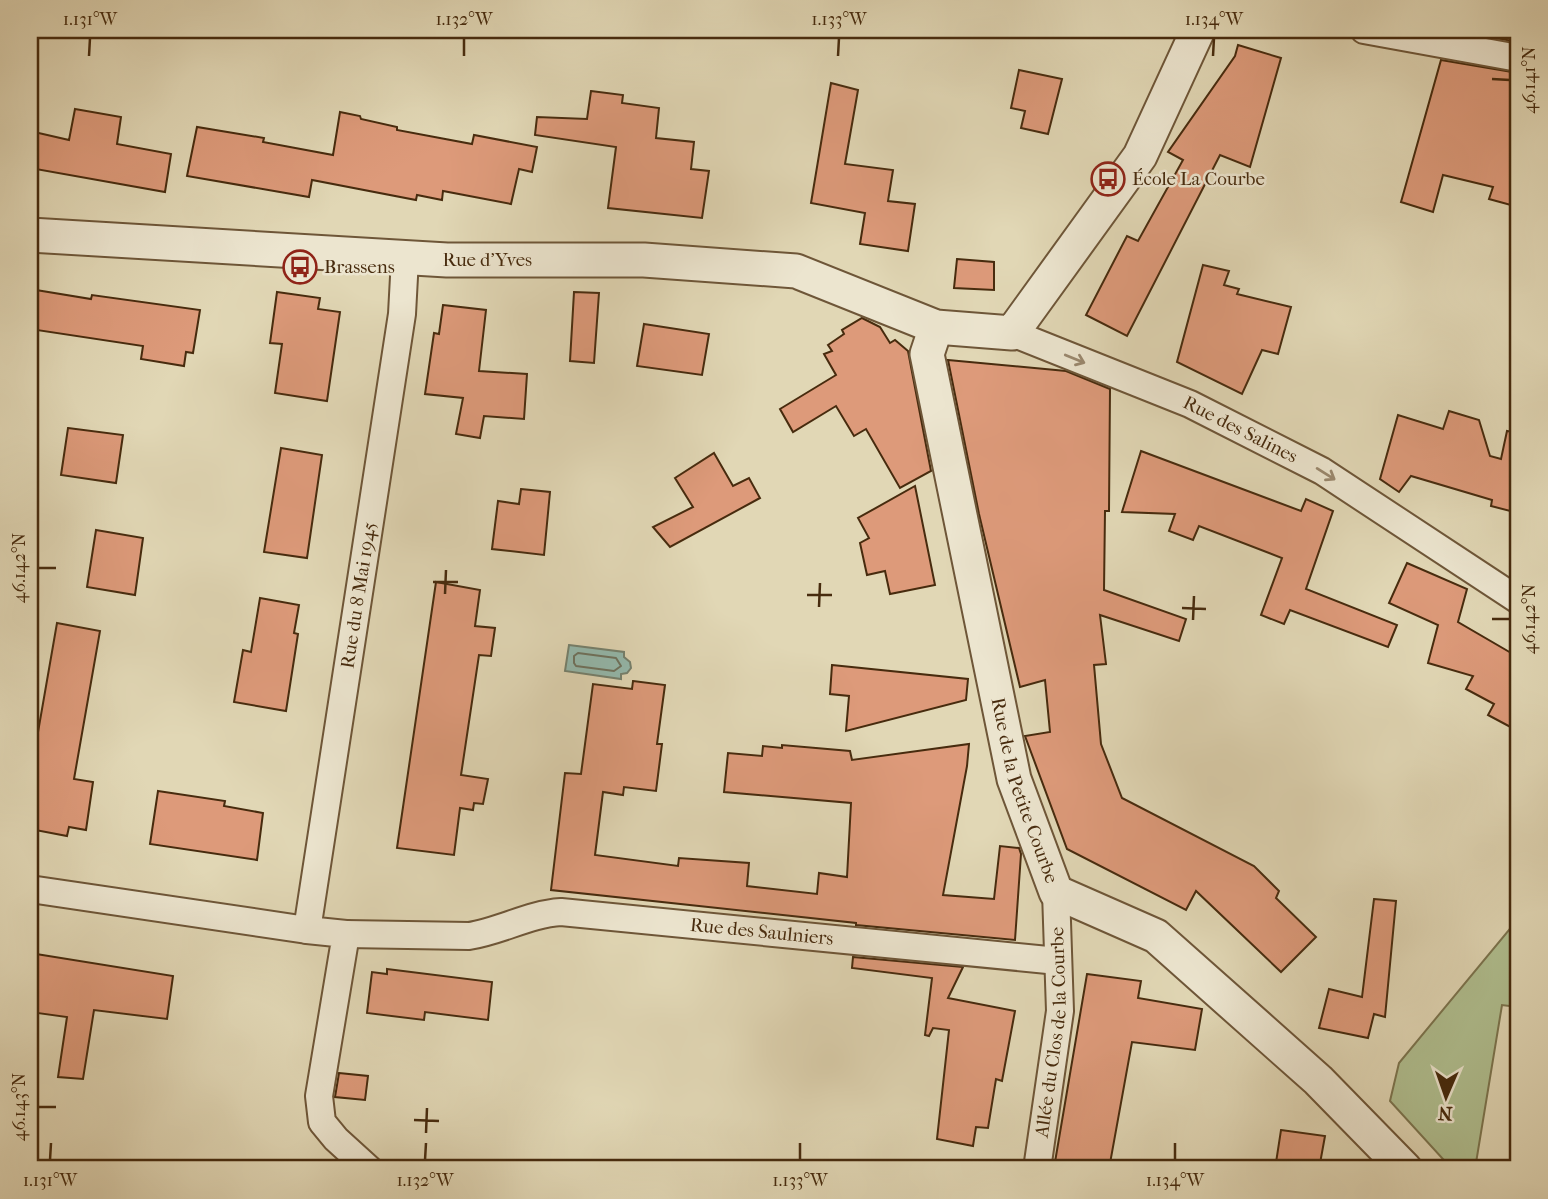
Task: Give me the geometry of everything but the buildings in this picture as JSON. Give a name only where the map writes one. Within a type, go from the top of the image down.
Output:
[{"type":"street","points":[[1012,333],[1140,156],[1198,30]]},
{"type":"street","points":[[1364,30],[1518,58]]},
{"type":"street","name":"Rue d'Yves","points":[[30,235],[405,258],[644,260],[796,271],[936,327]]},
{"type":"street","name":"Rue du 8 Mai 1945","points":[[307,930],[401,314],[405,258]]},
{"type":"street","name":"Rue des Salines","points":[[936,327],[1012,333],[1190,404],[1322,471],[1518,600]]},
{"type":"street","name":"Rue de la Petite Courbe","points":[[936,327],[927,354],[1014,779],[1056,892],[1156,936],[1318,1080],[1405,1169]]},
{"type":"street","points":[[30,889],[346,934],[319,1096],[322,1122],[336,1139],[369,1169]]},
{"type":"street","name":"Allée du Clos de la Courbe","points":[[1037,1169],[1060,1011],[1056,892]]},
{"type":"street","name":"Rue des Saulniers","points":[[346,934],[469,936],[488,933],[542,913],[561,912],[1058,961]]},
{"type":"green space","points":[[1518,919],[1518,1007],[1502,1005],[1475,1169],[1452,1169],[1390,1101],[1399,1063]]},
{"type":"water","points":[[569,645],[624,652],[631,668],[627,673],[621,674],[621,679],[565,671]]},
{"type":"place","name":"École La Courbe","points":[[1108,179]]},
{"type":"place","name":"Brassens","points":[[300,267]]}]
